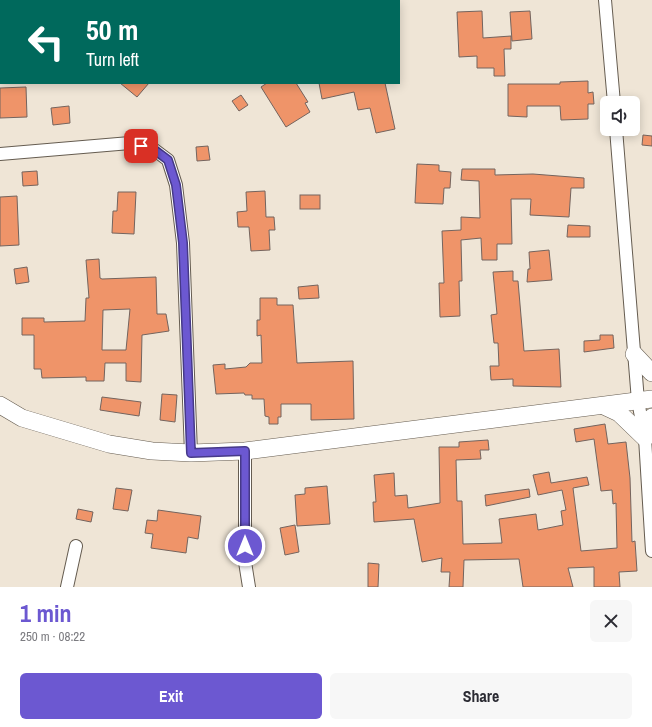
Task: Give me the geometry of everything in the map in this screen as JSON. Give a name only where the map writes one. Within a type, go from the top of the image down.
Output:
[{"type":"main road","points":[[634,354],[652,373]]},
{"type":"main road","points":[[0,405],[22,418],[109,444],[152,451],[191,453],[245,451],[645,400]]},
{"type":"main road","points":[[604,406],[619,412],[644,438],[652,417]]},
{"type":"street","points":[[605,0],[613,96]]},
{"type":"street","points":[[617,136],[634,354],[645,400],[644,438],[652,551]]},
{"type":"street","points":[[0,154],[130,143],[152,148],[168,160],[176,185],[183,243],[191,453]]},
{"type":"street","points":[[245,451],[245,562],[249,587]]},
{"type":"street","points":[[67,587],[76,546]]},
{"type":"building","points":[[482,11],[483,38],[511,36],[511,49],[504,49],[505,76],[494,76],[494,68],[477,68],[477,56],[459,57],[457,12]]},
{"type":"building","points":[[530,11],[532,39],[512,41],[510,12]]},
{"type":"building","points":[[588,81],[588,93],[593,92],[594,104],[588,104],[588,119],[561,120],[560,106],[527,106],[527,117],[508,116],[508,84],[560,84],[560,82]]},
{"type":"building","points":[[121,84],[148,84],[137,97]]},
{"type":"building","points":[[266,84],[297,84],[308,102],[305,103],[310,112],[286,127],[261,87]]},
{"type":"building","points":[[319,84],[385,84],[395,129],[376,133],[370,108],[358,110],[354,92],[322,99]]},
{"type":"building","points":[[26,87],[27,117],[0,118],[0,88]]},
{"type":"building","points":[[241,95],[248,105],[239,111],[232,101]]},
{"type":"building","points":[[69,106],[70,123],[53,125],[51,108]]},
{"type":"building","points":[[643,135],[652,136],[652,146],[642,145]]},
{"type":"building","points":[[208,146],[210,160],[197,161],[196,147]]},
{"type":"building","points":[[417,164],[439,165],[439,171],[451,172],[450,188],[444,188],[443,204],[415,203]]},
{"type":"building","points":[[462,169],[495,169],[495,175],[533,174],[584,178],[584,188],[571,188],[569,217],[530,215],[531,199],[511,199],[512,244],[497,244],[497,260],[482,260],[481,238],[461,240],[462,281],[459,281],[460,316],[440,317],[439,283],[444,283],[442,231],[461,230],[461,217],[480,218],[479,181],[461,180]]},
{"type":"building","points":[[37,171],[38,185],[23,186],[22,172]]},
{"type":"building","points":[[265,191],[266,217],[274,217],[275,230],[269,230],[270,250],[251,251],[249,227],[238,227],[237,212],[247,211],[246,192]]},
{"type":"building","points":[[118,192],[136,192],[134,234],[112,233],[113,211],[117,211]]},
{"type":"building","points":[[300,195],[320,195],[320,209],[300,209]]},
{"type":"building","points":[[17,196],[19,245],[0,246],[0,197]]},
{"type":"building","points":[[568,225],[590,226],[590,237],[567,237]]},
{"type":"building","points":[[549,250],[552,280],[527,282],[528,269],[530,269],[529,252]]},
{"type":"building","points":[[99,259],[100,278],[102,279],[156,277],[157,314],[166,314],[169,331],[142,335],[141,382],[126,381],[126,363],[105,363],[104,381],[86,381],[86,377],[42,378],[41,369],[34,369],[34,335],[22,335],[22,318],[44,318],[44,322],[85,321],[86,298],[89,298],[86,260]],"holes":[[[130,309],[126,350],[102,350],[103,310]]]},
{"type":"building","points":[[27,267],[29,282],[16,284],[14,269]]},
{"type":"building","points":[[513,271],[513,281],[518,281],[524,351],[559,349],[561,387],[513,386],[513,379],[491,380],[490,366],[499,366],[498,343],[494,343],[491,315],[497,314],[493,272]]},
{"type":"building","points":[[318,285],[319,298],[299,299],[298,287]]},
{"type":"building","points":[[260,298],[277,298],[277,305],[293,305],[297,363],[353,361],[354,419],[311,420],[311,404],[281,404],[281,417],[278,417],[278,424],[269,424],[269,417],[265,416],[264,399],[252,399],[252,395],[245,395],[244,393],[216,394],[213,365],[225,364],[225,369],[246,367],[250,363],[262,363],[261,335],[257,336],[257,320],[260,320]]},
{"type":"building","points":[[600,335],[613,335],[614,348],[584,352],[584,341],[600,340]]},
{"type":"building","points":[[162,394],[177,395],[175,422],[160,420]]},
{"type":"building","points":[[102,397],[141,402],[139,416],[100,410]]},
{"type":"building","points":[[605,424],[608,444],[626,442],[630,478],[632,542],[635,541],[637,571],[619,572],[620,587],[594,587],[594,567],[568,568],[573,587],[523,587],[519,559],[464,560],[463,587],[449,587],[450,572],[441,572],[442,558],[422,562],[414,519],[374,522],[373,502],[376,502],[374,475],[394,473],[395,496],[407,495],[408,508],[440,503],[439,447],[459,447],[459,442],[488,440],[489,450],[480,450],[481,459],[456,460],[457,501],[462,501],[463,544],[502,543],[499,519],[536,514],[538,530],[563,525],[561,511],[566,510],[562,490],[538,495],[533,475],[549,472],[551,483],[587,477],[589,485],[573,488],[581,551],[617,548],[616,503],[613,504],[612,490],[601,491],[594,439],[576,442],[574,429]]},
{"type":"building","points":[[327,486],[330,524],[297,526],[295,495],[305,494],[305,488]]},
{"type":"building","points":[[116,488],[132,490],[128,511],[113,509]]},
{"type":"building","points":[[529,489],[530,497],[486,506],[485,495]]},
{"type":"building","points":[[78,509],[93,512],[91,522],[76,519]]},
{"type":"building","points":[[158,510],[201,516],[198,539],[188,537],[186,553],[151,548],[153,534],[145,533],[147,520],[157,521]]},
{"type":"building","points":[[295,525],[299,552],[285,555],[280,528]]},
{"type":"building","points":[[368,563],[379,564],[378,587],[368,587]]},
{"type":"route","points":[[141,146],[152,148],[168,160],[176,185],[183,243],[191,453],[245,451],[245,546]]}]
